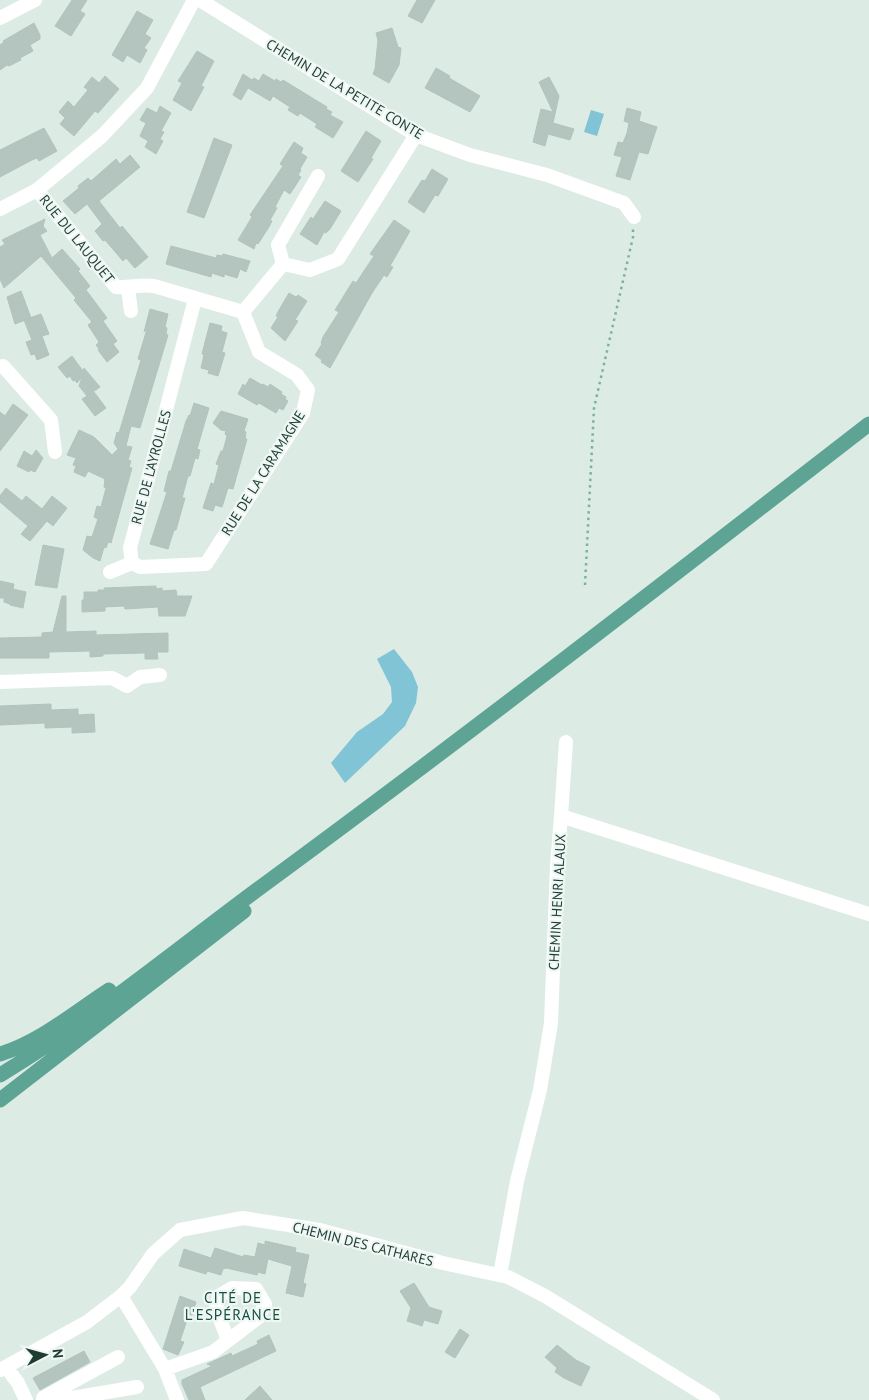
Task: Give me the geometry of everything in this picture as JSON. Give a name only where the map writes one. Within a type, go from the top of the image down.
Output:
[{"type":"main road","points":[[0,1100],[9,1095],[104,1019],[225,927],[395,789],[869,424]]},
{"type":"main road","points":[[0,1075],[39,1052],[96,1011],[229,910],[395,789]]},
{"type":"main road","points":[[0,1054],[22,1045],[43,1033],[229,910]]},
{"type":"main road","points":[[0,1088],[104,1019]]},
{"type":"street","points":[[0,18],[35,0]]},
{"type":"street","points":[[0,209],[38,190],[102,136],[147,88],[194,0]]},
{"type":"street","name":"CHEMIN DE LA PETITE CONTE","points":[[200,0],[416,135],[470,155],[547,175],[624,203],[634,217]]},
{"type":"street","points":[[284,264],[310,270],[338,259],[416,135]]},
{"type":"street","points":[[284,264],[278,245],[318,176]]},
{"type":"street","name":"RUE DU LAUQUET","points":[[38,190],[116,287],[154,286],[196,299]]},
{"type":"street","points":[[196,299],[243,312],[284,264]]},
{"type":"street","points":[[128,288],[131,311]]},
{"type":"street","name":"RUE DE L'AYROLLES","points":[[132,563],[130,548],[196,299]]},
{"type":"street","name":"RUE DE LA CARAMAGNE","points":[[132,563],[140,567],[206,564],[303,413],[308,390],[297,375],[258,352],[243,312]]},
{"type":"street","points":[[1,365],[51,420],[55,452]]},
{"type":"street","points":[[110,572],[132,563]]},
{"type":"street","points":[[0,682],[112,678],[127,686],[140,677],[160,675]]},
{"type":"street","points":[[562,816],[566,742]]},
{"type":"street","name":"CHEMIN HENRI ALAUX","points":[[500,1275],[517,1182],[540,1090],[551,1023],[557,866],[562,816],[869,914]]},
{"type":"street","name":"CHEMIN DES CATHARES","points":[[3,1369],[87,1322],[121,1296],[130,1287],[153,1254],[180,1230],[243,1218],[320,1230],[443,1263],[508,1277],[544,1296],[714,1400]]},
{"type":"street","points":[[121,1296],[166,1369],[177,1400]]},
{"type":"street","points":[[166,1369],[213,1352],[228,1340]]},
{"type":"street","points":[[43,1399],[118,1357]]},
{"type":"street","points":[[3,1369],[18,1383],[26,1400]]},
{"type":"street","points":[[43,1399],[60,1400],[137,1387]]},
{"type":"path","points":[[585,584],[594,408],[633,237],[634,217]]},
{"type":"water","points":[[591,110],[604,114],[597,136],[584,132]]},
{"type":"water","points":[[394,649],[412,672],[418,687],[416,703],[405,726],[345,783],[331,763],[357,732],[383,714],[392,702],[391,687],[377,659]]},
{"type":"building","points":[[72,0],[87,0],[80,11],[85,14],[71,36],[55,26]]},
{"type":"building","points":[[417,0],[435,0],[422,23],[408,16]]},
{"type":"building","points":[[137,11],[153,20],[145,34],[151,38],[144,48],[147,50],[140,63],[127,55],[123,62],[112,55]]},
{"type":"building","points":[[34,23],[40,39],[30,45],[33,51],[20,58],[21,60],[9,66],[7,65],[0,70],[0,45],[3,41]]},
{"type":"building","points":[[392,28],[398,47],[401,48],[399,65],[389,83],[373,74],[378,40],[376,33]]},
{"type":"building","points":[[197,51],[214,61],[201,86],[204,87],[191,111],[173,100],[182,83],[178,81]]},
{"type":"building","points":[[436,68],[480,96],[470,112],[425,88]]},
{"type":"building","points":[[243,74],[252,80],[254,78],[259,81],[263,74],[275,81],[276,79],[281,82],[283,80],[327,107],[326,109],[332,112],[330,115],[343,122],[333,138],[315,127],[317,124],[300,113],[298,116],[288,110],[290,107],[273,96],[270,101],[248,88],[241,100],[233,95]]},
{"type":"building","points":[[105,76],[119,89],[98,113],[95,111],[74,136],[60,124],[65,118],[59,112],[68,101],[74,107],[88,90],[84,87],[92,77],[99,83]]},
{"type":"building","points":[[549,77],[559,96],[553,123],[574,129],[570,140],[548,134],[545,146],[533,142],[541,109],[553,112],[539,82]]},
{"type":"building","points":[[160,106],[171,113],[161,131],[164,132],[160,139],[163,141],[156,154],[145,147],[148,141],[140,136],[146,123],[140,120],[147,108],[157,113]]},
{"type":"building","points":[[627,108],[641,112],[639,121],[657,127],[648,154],[639,152],[630,180],[616,176],[622,157],[614,155],[618,142],[623,143],[627,133],[629,123],[624,121]]},
{"type":"building","points":[[44,128],[57,151],[39,161],[37,158],[32,160],[0,177],[0,150]]},
{"type":"building","points":[[366,131],[381,141],[371,158],[373,159],[358,182],[341,171]]},
{"type":"building","points":[[214,138],[232,145],[204,218],[187,212]]},
{"type":"building","points":[[294,142],[303,148],[301,153],[307,157],[298,175],[301,177],[290,194],[284,190],[275,207],[277,208],[270,220],[272,221],[269,227],[258,244],[256,243],[254,249],[238,240],[252,217],[250,215],[283,166],[280,164]]},
{"type":"building","points":[[130,155],[140,167],[99,201],[120,228],[122,226],[148,257],[135,268],[126,258],[123,261],[95,231],[102,224],[87,204],[75,214],[63,201],[88,178],[91,181],[116,159],[120,164]]},
{"type":"building","points":[[432,169],[448,179],[438,196],[435,195],[424,213],[408,202],[422,180],[425,181]]},
{"type":"building","points":[[325,201],[341,211],[330,229],[326,233],[324,232],[317,245],[300,234]]},
{"type":"building","points":[[45,219],[43,226],[47,231],[40,235],[52,258],[62,249],[80,269],[78,271],[90,286],[86,290],[107,318],[103,321],[117,341],[113,344],[119,352],[107,362],[98,350],[96,345],[99,342],[88,325],[92,322],[74,300],[76,298],[41,256],[4,288],[0,279],[0,247],[5,244],[2,240]]},
{"type":"building","points":[[394,220],[410,231],[390,266],[393,267],[387,277],[384,275],[372,293],[330,368],[315,355],[322,344],[323,337],[339,312],[335,310],[353,281],[356,283],[374,256],[370,254]]},
{"type":"building","points":[[171,246],[216,258],[217,255],[222,256],[223,254],[250,261],[246,272],[240,269],[237,278],[224,274],[224,277],[212,273],[211,277],[166,264]]},
{"type":"building","points":[[21,291],[31,318],[15,324],[7,297]]},
{"type":"building","points":[[289,293],[296,297],[298,295],[307,301],[295,320],[298,321],[285,341],[271,328]]},
{"type":"building","points":[[150,309],[168,314],[165,327],[167,328],[166,334],[168,335],[140,428],[131,426],[126,446],[132,447],[128,460],[131,461],[129,467],[132,468],[111,543],[108,542],[106,548],[104,547],[100,561],[83,550],[87,536],[92,537],[98,519],[94,517],[97,506],[101,507],[106,488],[104,487],[105,479],[88,471],[85,477],[74,472],[76,466],[73,465],[76,458],[67,455],[79,430],[94,437],[112,455],[118,449],[114,443],[117,432],[119,433],[141,360],[138,359],[147,329],[144,332]]},
{"type":"building","points":[[41,314],[49,334],[42,336],[49,355],[37,360],[35,354],[31,355],[26,342],[32,340],[24,320]]},
{"type":"building","points":[[210,323],[222,326],[221,331],[227,333],[222,352],[225,353],[218,376],[208,373],[209,370],[201,368],[204,355],[202,354]]},
{"type":"building","points":[[72,356],[83,371],[84,368],[100,387],[87,396],[79,386],[82,377],[77,383],[70,376],[67,378],[58,367]]},
{"type":"building","points":[[250,378],[268,387],[270,384],[282,392],[281,394],[288,401],[283,410],[279,408],[276,413],[238,394],[243,384],[245,386]]},
{"type":"building","points":[[94,392],[106,408],[95,416],[82,399]]},
{"type":"building","points":[[194,403],[209,408],[197,449],[200,450],[198,459],[195,458],[190,476],[188,476],[182,498],[185,498],[176,530],[174,530],[168,549],[150,544],[167,492],[164,491],[169,471],[171,471],[186,421],[190,416]]},
{"type":"building","points":[[13,404],[28,415],[0,451],[0,412],[5,416]]},
{"type":"building","points":[[221,411],[248,419],[244,431],[246,432],[245,439],[247,439],[233,489],[228,488],[222,507],[215,505],[213,511],[203,508],[211,483],[214,484],[219,465],[216,464],[221,451],[223,451],[227,436],[225,434],[226,431],[221,430],[213,423]]},
{"type":"building","points":[[36,450],[43,458],[35,472],[30,470],[29,472],[17,466],[24,451],[32,456]]},
{"type":"building","points":[[6,488],[22,501],[26,496],[42,509],[52,496],[67,508],[53,526],[47,521],[30,541],[21,534],[28,526],[0,502],[0,496]]},
{"type":"building","points":[[43,545],[64,549],[57,588],[35,585]]},
{"type":"building","points":[[0,581],[14,584],[13,589],[26,592],[23,608],[10,605],[4,602],[4,598],[0,598]]},
{"type":"building","points":[[156,586],[156,589],[162,588],[162,591],[176,590],[177,596],[192,596],[185,616],[159,616],[158,607],[125,609],[124,606],[105,607],[105,611],[82,612],[84,592],[98,592],[98,590],[105,590],[104,588]]},
{"type":"building","points":[[62,596],[66,596],[66,632],[96,631],[96,635],[168,633],[168,652],[157,652],[158,659],[145,659],[145,653],[103,654],[103,656],[90,657],[90,651],[49,652],[49,658],[0,658],[0,638],[42,637],[42,633],[53,632]]},
{"type":"building","points":[[51,704],[51,710],[78,709],[78,715],[94,714],[95,732],[72,733],[72,727],[45,728],[45,723],[0,725],[0,706]]},
{"type":"building","points":[[265,1241],[296,1248],[295,1252],[309,1255],[303,1283],[306,1284],[303,1297],[286,1293],[292,1266],[268,1259],[265,1274],[258,1272],[257,1275],[226,1268],[223,1269],[221,1275],[207,1271],[206,1274],[179,1266],[184,1249],[211,1258],[215,1248],[243,1257],[244,1255],[255,1257],[258,1243],[265,1245]]},
{"type":"building","points":[[414,1283],[429,1307],[442,1311],[438,1324],[424,1320],[422,1326],[407,1321],[411,1308],[400,1291]]},
{"type":"building","points":[[180,1296],[196,1302],[192,1315],[189,1314],[180,1341],[184,1342],[178,1355],[163,1349]]},
{"type":"building","points":[[460,1329],[469,1335],[455,1358],[445,1352]]},
{"type":"building","points":[[269,1335],[276,1351],[200,1387],[205,1400],[189,1400],[182,1380],[212,1366],[207,1364],[231,1353],[232,1356],[258,1344],[257,1341]]},
{"type":"building","points":[[557,1345],[576,1360],[590,1367],[581,1386],[555,1372],[557,1368],[545,1357]]},
{"type":"building","points":[[84,1351],[90,1362],[40,1390],[33,1378]]},
{"type":"building","points":[[260,1386],[272,1400],[245,1400]]},
{"type":"district","name":"CITÉ DE L'ESPÉRANCE","points":[[233,1306]]}]
